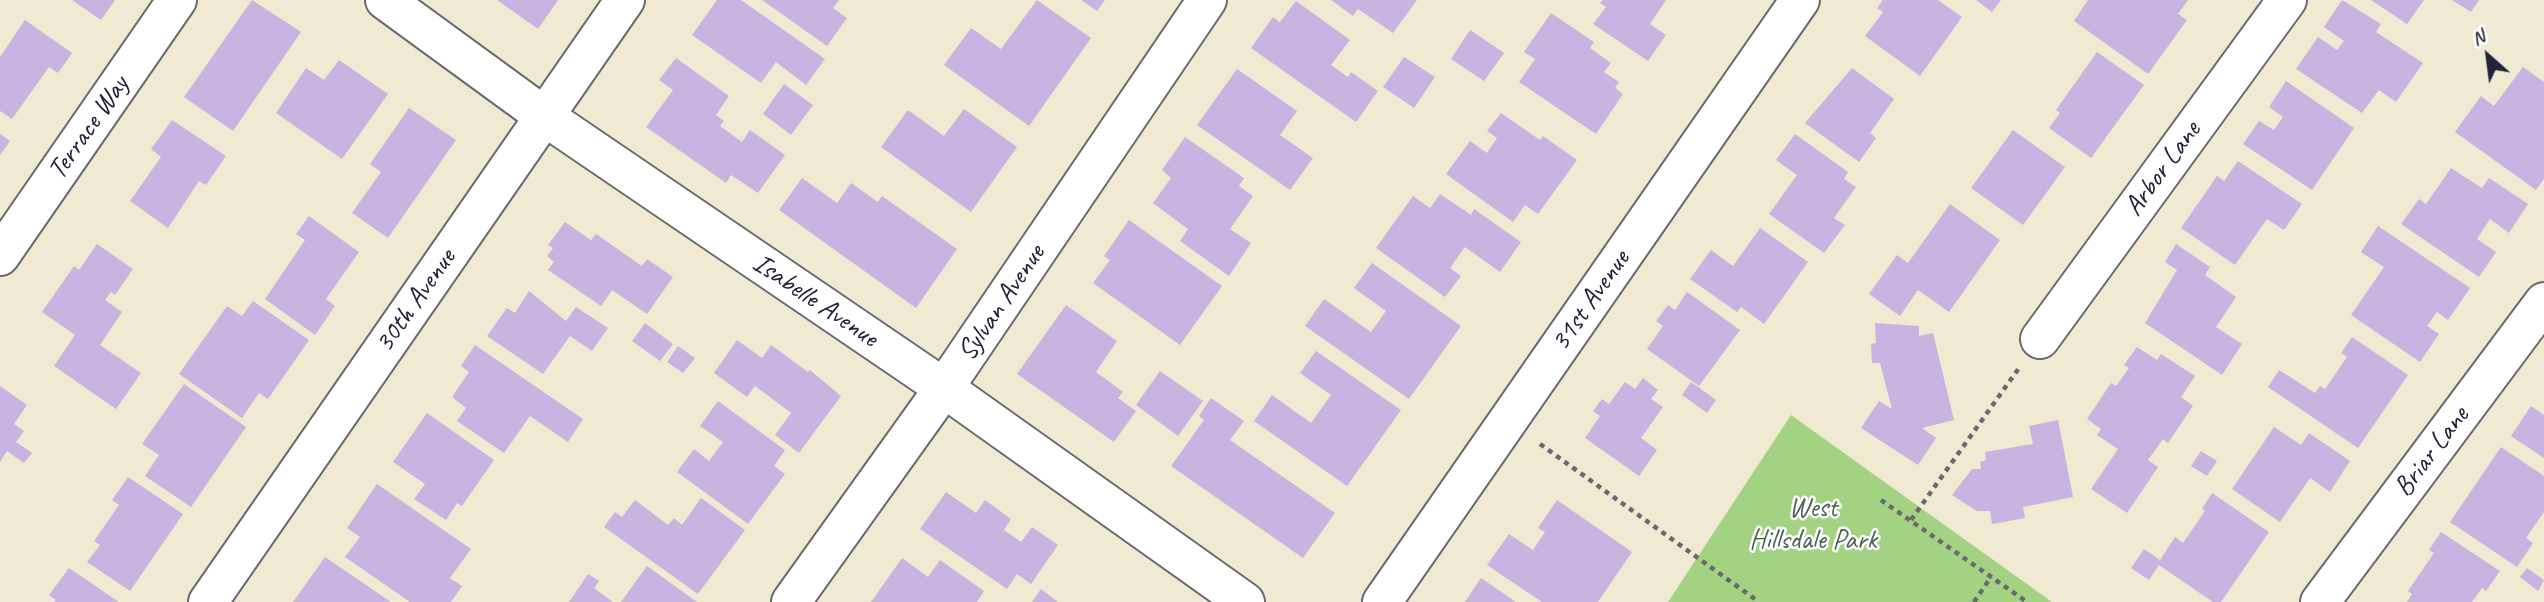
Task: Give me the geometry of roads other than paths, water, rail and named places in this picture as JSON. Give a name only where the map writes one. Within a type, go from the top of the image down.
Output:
[{"type":"street","name":"Terrace Way","points":[[0,256],[177,0]]},
{"type":"street","name":"Isabelle Avenue","points":[[385,0],[544,116],[944,388],[1245,602]]},
{"type":"street","name":"30th Avenue","points":[[208,602],[625,0]]},
{"type":"street","name":"Sylvan Avenue","points":[[791,602],[944,388],[1206,0]]},
{"type":"street","name":"31st Avenue","points":[[1382,602],[1800,0]]},
{"type":"street","name":"Arbor Lane","points":[[2040,339],[2287,0]]},
{"type":"street","name":"Briar Lane","points":[[2320,602],[2544,302]]},
{"type":"park label","name":"West Hillsdale Park","points":[[1813,525]]}]
